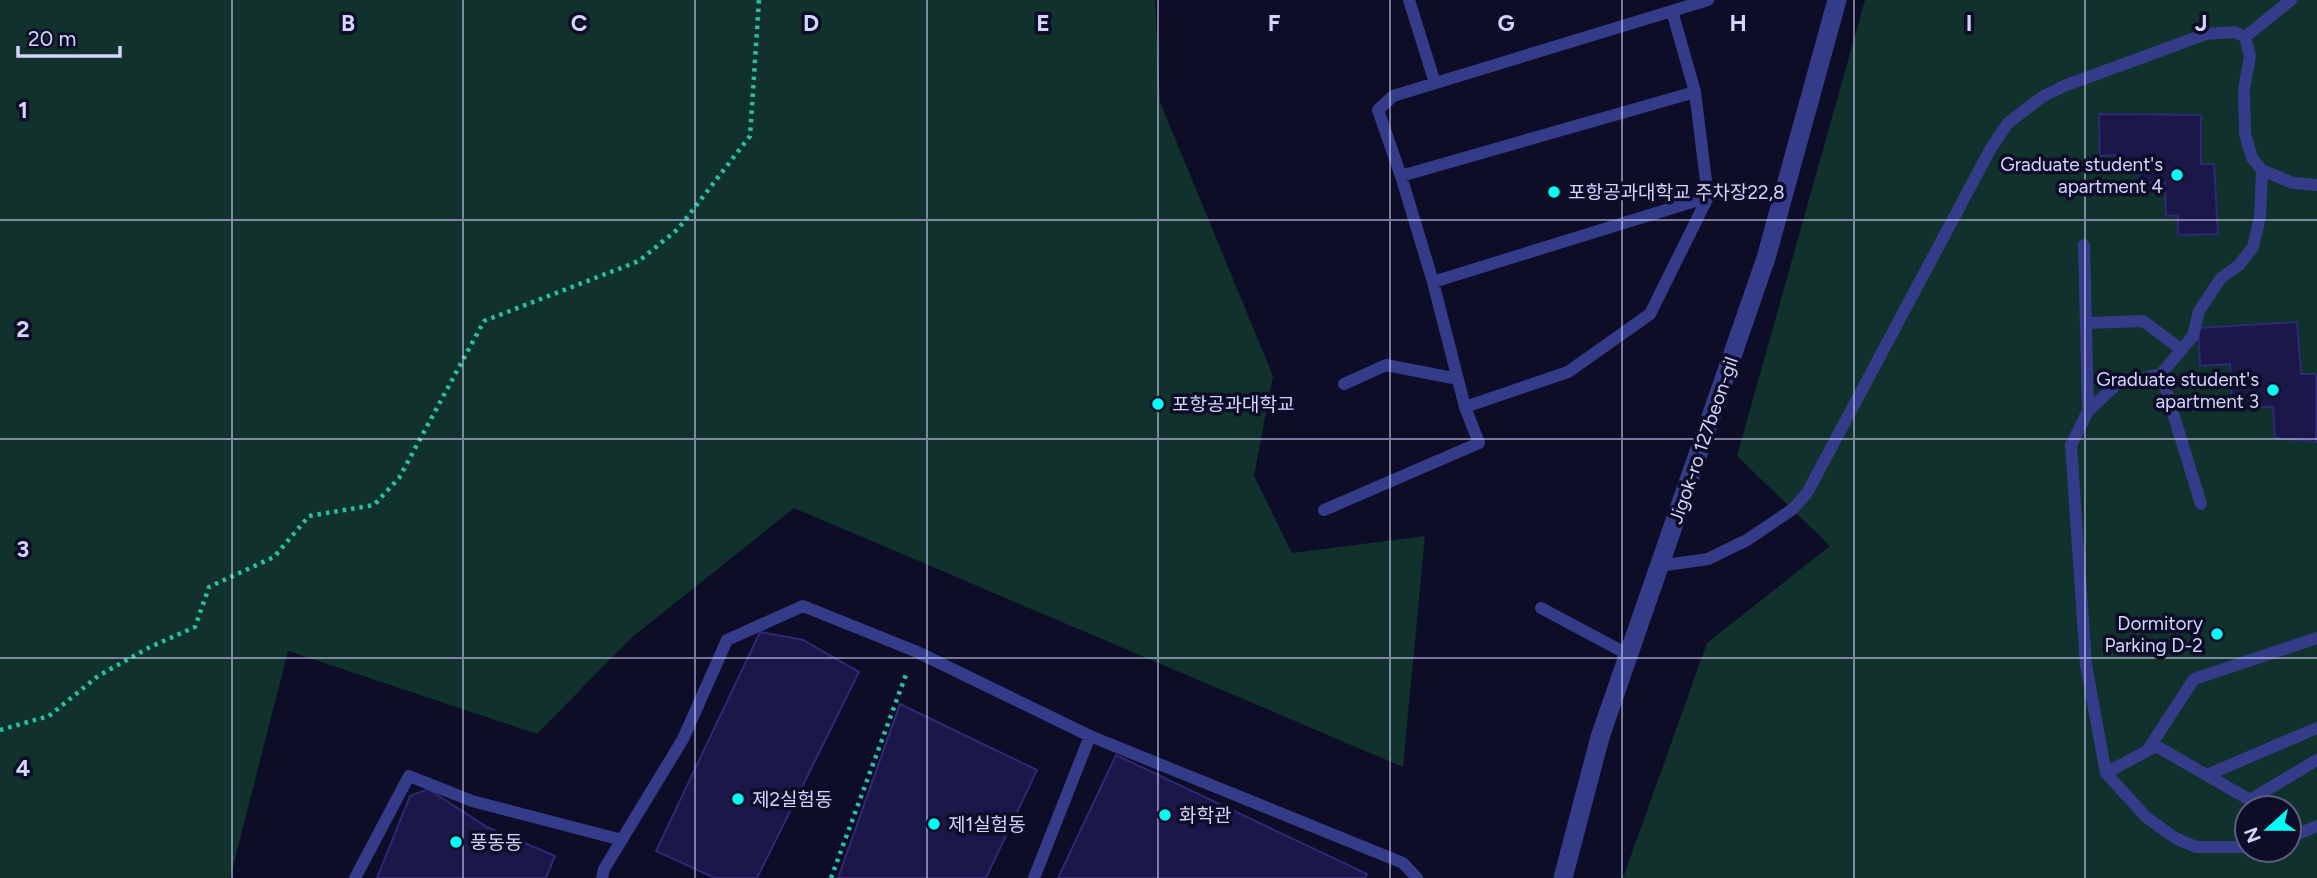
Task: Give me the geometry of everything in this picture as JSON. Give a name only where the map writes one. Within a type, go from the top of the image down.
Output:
[{"type":"street","name":"Jigok-ro 127beon-gil","points":[[1563,878],[1600,737],[1766,258],[1837,0]]},
{"type":"lane","points":[[1409,0],[1435,83]]},
{"type":"lane","points":[[1324,510],[1479,443],[1465,407],[1433,282],[1378,110],[1393,96],[1708,0]]},
{"type":"lane","points":[[2245,37],[2291,0]]},
{"type":"lane","points":[[1465,407],[1568,372],[1650,314],[1708,197],[1695,92],[1672,11]]},
{"type":"lane","points":[[1660,566],[1708,559],[1747,540],[1793,509],[1807,494],[1991,148],[2008,123],[2042,97],[2063,86],[2171,44],[2206,34],[2235,32],[2245,37],[2250,56],[2244,89],[2245,134],[2252,158],[2262,170],[2293,183],[2317,185]]},
{"type":"lane","points":[[1401,176],[1695,92]]},
{"type":"lane","points":[[2233,847],[2196,847],[2175,838],[2146,817],[2106,773],[2086,665],[2071,445],[2088,411],[2117,384],[2161,374],[2193,336],[2199,311],[2221,278],[2239,265],[2253,247],[2260,218],[2262,170]]},
{"type":"lane","points":[[1433,282],[1708,197]]},
{"type":"lane","points":[[2084,245],[2088,411]]},
{"type":"lane","points":[[2087,323],[2143,321],[2182,350]]},
{"type":"lane","points":[[1344,384],[1386,365],[1458,379]]},
{"type":"lane","points":[[2161,374],[2201,504]]},
{"type":"lane","points":[[602,878],[604,869],[683,740],[727,640],[803,606],[915,652],[1090,736],[1403,863],[1417,878]]},
{"type":"lane","points":[[1541,608],[1629,655]]},
{"type":"lane","points":[[2146,751],[2194,679],[2317,638]]},
{"type":"lane","points":[[2207,775],[2317,728]]},
{"type":"lane","points":[[1034,878],[1090,736]]},
{"type":"lane","points":[[2106,773],[2156,746],[2250,800],[2317,760]]},
{"type":"lane","points":[[355,878],[409,776],[472,801],[622,840]]},
{"type":"path","points":[[0,730],[49,716],[98,676],[195,627],[209,587],[274,557],[309,516],[374,505],[400,478],[484,321],[639,261],[678,229],[750,135],[759,0]]},
{"type":"path","points":[[831,878],[915,652]]},
{"type":"green space","points":[[0,0],[1155,0],[1160,102],[1273,376],[1254,476],[1292,553],[1425,536],[1403,767],[794,508],[631,638],[537,734],[288,651],[230,878],[0,878]]},
{"type":"green space","points":[[1865,0],[2317,0],[2317,878],[1623,878],[1707,643],[1830,546],[1737,456]]},
{"type":"building","name":"Graduate student's apartment 4","points":[[2099,114],[2201,115],[2201,164],[2214,164],[2218,234],[2178,235],[2178,215],[2166,216],[2165,183],[2140,182],[2138,165],[2119,167],[2116,155],[2100,156]]},
{"type":"building","name":"Graduate student's apartment 3","points":[[2297,322],[2301,374],[2316,374],[2316,442],[2275,438],[2273,407],[2232,407],[2230,364],[2200,366],[2198,328]]},
{"type":"building","name":"제2실험동","points":[[760,632],[803,640],[859,672],[757,878],[715,878],[656,851]]},
{"type":"building","name":"제1실험동","points":[[900,704],[1037,770],[986,878],[838,878]]},
{"type":"building","name":"화학관","points":[[1116,755],[1367,874],[1365,878],[1058,878]]},
{"type":"building","name":"풍동동","points":[[428,789],[487,827],[555,856],[546,878],[377,878],[410,796]]},
{"type":"place","name":"Graduate student's apartment 4","points":[[2177,175]]},
{"type":"place","name":"포항공과대학교 주차장22,8","points":[[1554,192]]},
{"type":"place","name":"Graduate student's apartment 3","points":[[2273,390]]},
{"type":"place","name":"포항공과대학교","points":[[1158,404]]},
{"type":"place","name":"Dormitory Parking D-2","points":[[2217,634]]},
{"type":"place","name":"제2실험동","points":[[738,799]]},
{"type":"place","name":"화학관","points":[[1165,815]]},
{"type":"place","name":"제1실험동","points":[[934,824]]},
{"type":"place","name":"풍동동","points":[[456,842]]}]
